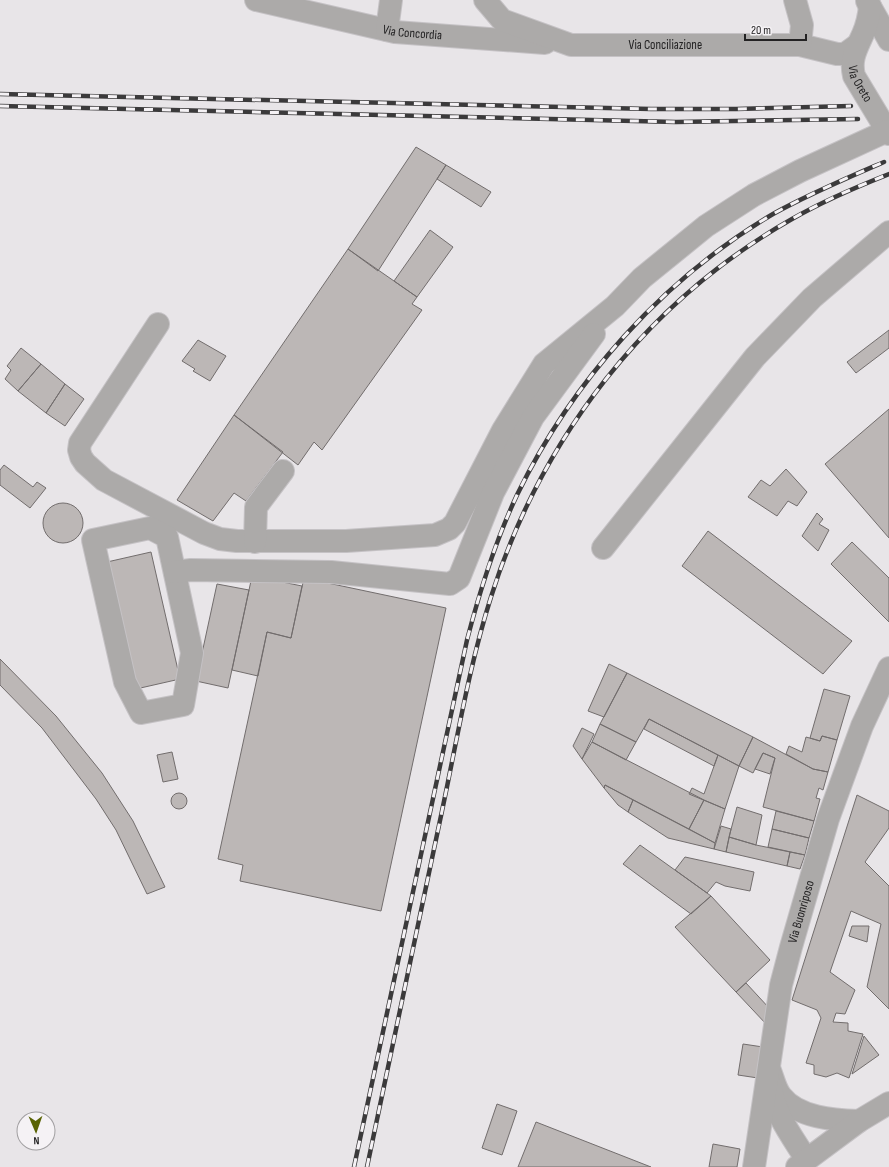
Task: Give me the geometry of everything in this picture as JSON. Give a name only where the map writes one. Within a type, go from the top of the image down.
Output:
[{"type":"street","name":"Via Concordia","points":[[256,0],[386,30],[571,45]]},
{"type":"street","points":[[386,30],[391,0]]},
{"type":"street","name":"Via Conciliazione","points":[[485,0],[502,20],[571,45],[800,45],[837,54],[845,54],[856,46]]},
{"type":"street","points":[[795,0],[802,25],[800,45]]},
{"type":"street","name":"Via Oreto","points":[[868,3],[889,40]]},
{"type":"street","name":"Via Oreto","points":[[868,3],[868,20],[852,56],[851,66],[854,76],[888,133]]},
{"type":"street","points":[[158,324],[83,437],[79,450],[81,457],[85,463],[104,480],[204,533],[220,539],[255,542],[346,541],[435,535],[449,529],[462,511],[503,430],[544,364],[615,306],[642,278],[706,226],[754,195],[800,171],[888,133]]},
{"type":"street","points":[[603,548],[755,357],[812,298],[889,232]]},
{"type":"street","points":[[175,572],[191,570],[331,572],[450,584],[456,582],[459,578],[493,493],[533,417],[615,306]]},
{"type":"street","points":[[255,542],[256,507],[283,471]]},
{"type":"street","points":[[150,528],[167,537],[175,572],[192,653],[183,706],[141,713],[125,682],[93,540],[150,528]]},
{"type":"street","name":"Via Buonriposo","points":[[754,1167],[781,985],[828,819],[862,726],[889,668]]},
{"type":"street","points":[[769,1067],[780,1096],[788,1103],[802,1111],[823,1117],[859,1121]]},
{"type":"street","points":[[769,1067],[772,1095],[779,1116],[802,1163],[859,1121],[889,1103]]},
{"type":"building","points":[[416,147],[446,165],[378,271],[348,249]]},
{"type":"building","points":[[446,165],[491,192],[481,207],[437,179]]},
{"type":"building","points":[[430,230],[453,247],[417,297],[394,281]]},
{"type":"building","points":[[348,249],[417,297],[412,304],[422,310],[322,450],[314,442],[298,465],[234,415]]},
{"type":"building","points":[[889,330],[889,348],[856,373],[847,362]]},
{"type":"building","points":[[198,340],[226,356],[210,381],[193,371],[195,369],[182,361]]},
{"type":"building","points":[[21,348],[41,364],[18,391],[5,379],[11,370],[7,366]]},
{"type":"building","points":[[41,364],[65,384],[46,413],[18,391]]},
{"type":"building","points":[[65,384],[84,399],[65,426],[46,413]]},
{"type":"building","points":[[889,409],[889,538],[825,464]]},
{"type":"building","points":[[234,415],[283,452],[246,501],[234,493],[213,521],[177,500]]},
{"type":"building","points":[[4,465],[33,487],[37,482],[46,488],[30,508],[0,485],[0,470]]},
{"type":"building","points":[[786,469],[807,492],[797,506],[788,501],[777,516],[748,497],[761,480],[770,486]]},
{"type":"building","points":[[63,503],[74,506],[80,512],[83,523],[80,534],[74,540],[63,543],[52,540],[46,534],[43,523],[46,512],[52,506]]},
{"type":"building","points":[[817,513],[823,519],[819,524],[829,530],[818,551],[802,536]]},
{"type":"building","points":[[708,531],[852,641],[823,674],[682,566]]},
{"type":"building","points":[[852,542],[889,578],[889,622],[831,564]]},
{"type":"building","points":[[151,552],[180,679],[136,689],[107,562]]},
{"type":"building","points":[[252,576],[302,586],[291,638],[267,632],[258,676],[232,670]]},
{"type":"building","points":[[304,578],[446,608],[381,911],[240,881],[243,865],[218,859],[267,632],[291,638]]},
{"type":"building","points":[[217,584],[249,590],[228,688],[196,681]]},
{"type":"building","points":[[0,659],[56,716],[102,773],[133,821],[165,887],[147,894],[116,830],[96,799],[42,728],[0,685]]},
{"type":"building","points":[[609,664],[627,673],[604,717],[588,711]]},
{"type":"building","points":[[627,673],[753,737],[739,766],[649,719],[636,742],[600,724]]},
{"type":"building","points":[[824,689],[850,696],[837,740],[822,736],[820,741],[810,738]]},
{"type":"building","points":[[649,719],[718,755],[714,766],[644,729]]},
{"type":"building","points":[[600,724],[636,742],[626,760],[592,742]]},
{"type":"building","points":[[582,728],[594,734],[582,759],[573,746]]},
{"type":"building","points":[[822,736],[837,740],[828,772],[813,769],[786,754],[789,746],[802,752],[806,737],[820,741]]},
{"type":"building","points":[[753,737],[813,769],[828,772],[823,790],[819,788],[816,798],[820,799],[814,821],[763,807],[775,758],[763,753],[753,773],[739,766]]},
{"type":"building","points":[[592,742],[704,800],[689,829],[605,785],[604,788],[582,759]]},
{"type":"building","points":[[172,752],[178,779],[163,782],[157,755]]},
{"type":"building","points":[[763,753],[775,758],[770,774],[755,769]]},
{"type":"building","points":[[718,755],[739,766],[725,809],[689,794],[692,788],[704,794]]},
{"type":"building","points":[[605,785],[633,800],[628,812],[618,805],[604,788]]},
{"type":"building","points":[[176,793],[182,793],[187,798],[185,807],[182,809],[176,809],[171,804],[171,798]]},
{"type":"building","points":[[857,795],[889,811],[889,828],[865,862],[889,886],[889,1009],[867,987],[881,924],[851,911],[830,972],[855,990],[845,1014],[836,1013],[833,1022],[848,1023],[848,1031],[863,1034],[849,1078],[837,1073],[826,1077],[814,1074],[814,1065],[806,1063],[821,1018],[817,1010],[792,1000]]},
{"type":"building","points":[[633,800],[715,843],[714,849],[668,838],[628,812]]},
{"type":"building","points":[[704,800],[725,809],[715,843],[689,829]]},
{"type":"building","points":[[737,807],[762,815],[756,845],[729,837]]},
{"type":"building","points":[[776,811],[814,821],[809,838],[772,829]]},
{"type":"building","points":[[721,826],[731,829],[726,852],[714,849]]},
{"type":"building","points":[[772,829],[809,838],[805,855],[768,847]]},
{"type":"building","points":[[729,837],[756,845],[790,852],[787,866],[726,852]]},
{"type":"building","points":[[640,845],[711,896],[691,914],[623,864]]},
{"type":"building","points":[[790,852],[805,855],[800,869],[787,866]]},
{"type":"building","points":[[685,857],[754,872],[750,891],[725,886],[716,882],[707,893],[675,870]]},
{"type":"building","points":[[711,896],[770,960],[736,992],[675,927]]},
{"type":"building","points":[[852,926],[869,926],[867,942],[849,936]]},
{"type":"building","points":[[746,983],[770,1009],[767,1025],[736,992]]},
{"type":"building","points":[[864,1036],[879,1055],[852,1074]]},
{"type":"building","points":[[743,1044],[763,1047],[758,1078],[738,1075]]},
{"type":"building","points":[[497,1104],[517,1111],[502,1155],[482,1148]]},
{"type":"building","points":[[536,1122],[651,1167],[518,1167]]},
{"type":"building","points":[[713,1144],[740,1149],[737,1167],[709,1167]]},
{"type":"railway","points":[[0,94],[651,109],[736,109],[851,106]]},
{"type":"railway","points":[[0,106],[676,122],[858,119]]},
{"type":"railway","points":[[354,1167],[467,640],[477,603],[502,530],[517,495],[539,453],[565,412],[593,373],[624,336],[658,301],[694,269],[733,240],[773,214],[814,193],[884,162]]},
{"type":"railway","points":[[367,1167],[476,650],[491,597],[512,538],[539,482],[570,429],[606,379],[646,333],[691,290],[739,252],[792,219],[816,206],[889,174]]}]
